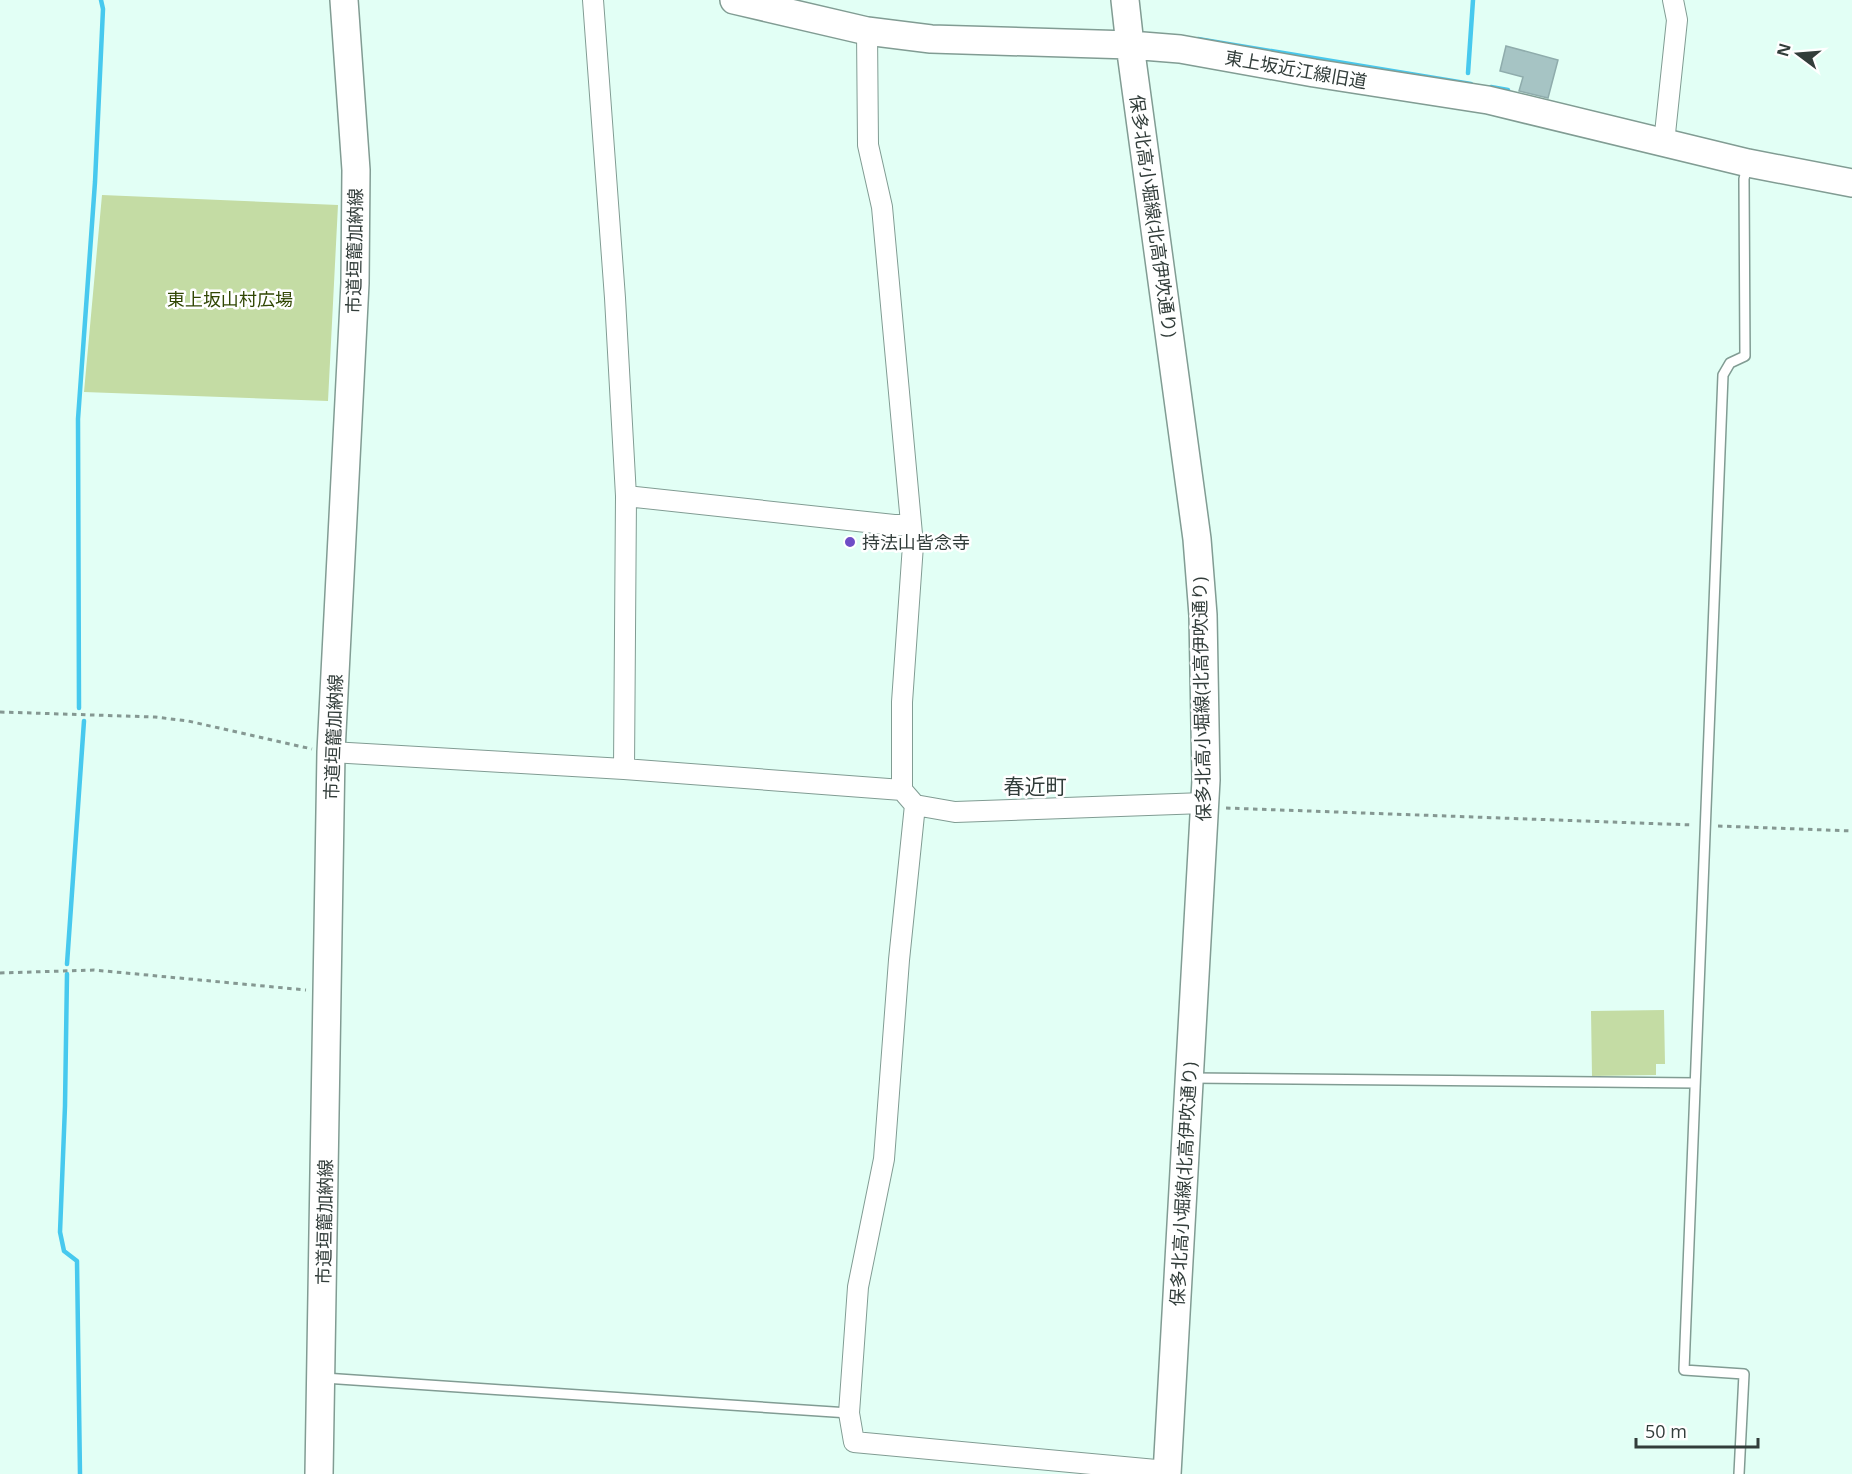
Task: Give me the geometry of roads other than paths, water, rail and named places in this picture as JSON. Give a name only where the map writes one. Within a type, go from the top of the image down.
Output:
[{"type":"street","name":"市道垣籠加納線","points":[[319,1474],[331,752],[355,283],[356,170],[344,0]]},
{"type":"street","points":[[593,0],[626,496],[624,769]]},
{"type":"street","name":"東上坂近江線旧道","points":[[734,0],[867,31],[931,39],[1130,45],[1180,49],[1303,72],[1488,100],[1748,163],[1852,183]]},
{"type":"street","name":"保多北高小堀線(北高伊吹通り)","points":[[1125,0],[1197,539],[1203,615],[1206,780],[1167,1473]]},
{"type":"street","points":[[1664,143],[1677,20],[1673,0]]},
{"type":"street","points":[[867,31],[868,146],[882,207],[913,545],[902,702],[902,790],[915,805],[955,813],[1204,803]]},
{"type":"street","points":[[626,496],[911,525]]},
{"type":"street","points":[[331,752],[624,769],[902,790]]},
{"type":"street","points":[[915,805],[899,960],[884,1159],[858,1287],[849,1413],[854,1442],[1167,1473]]},
{"type":"lane","points":[[1739,1474],[1744,1374],[1684,1370],[1723,375],[1730,363],[1745,356],[1744,179],[1748,163]]},
{"type":"lane","points":[[1188,1078],[1695,1083]]},
{"type":"lane","points":[[321,1378],[849,1413]]},
{"type":"waterway","points":[[79,708],[78,419],[95,182],[103,9],[101,0]]},
{"type":"waterway","points":[[1468,73],[1473,0]]},
{"type":"waterway","points":[[1198,39],[1471,84]]},
{"type":"waterway","points":[[1491,87],[1508,90]]},
{"type":"waterway","points":[[67,964],[84,721]]},
{"type":"waterway","points":[[67,974],[60,1232],[64,1251],[77,1261],[80,1474]]},
{"type":"place","name":"持法山皆念寺","points":[[850,542]]},
{"type":"district","name":"春近町","points":[[1035,786]]},
{"type":"park label","name":"東上坂山村広場","points":[[230,299]]}]
